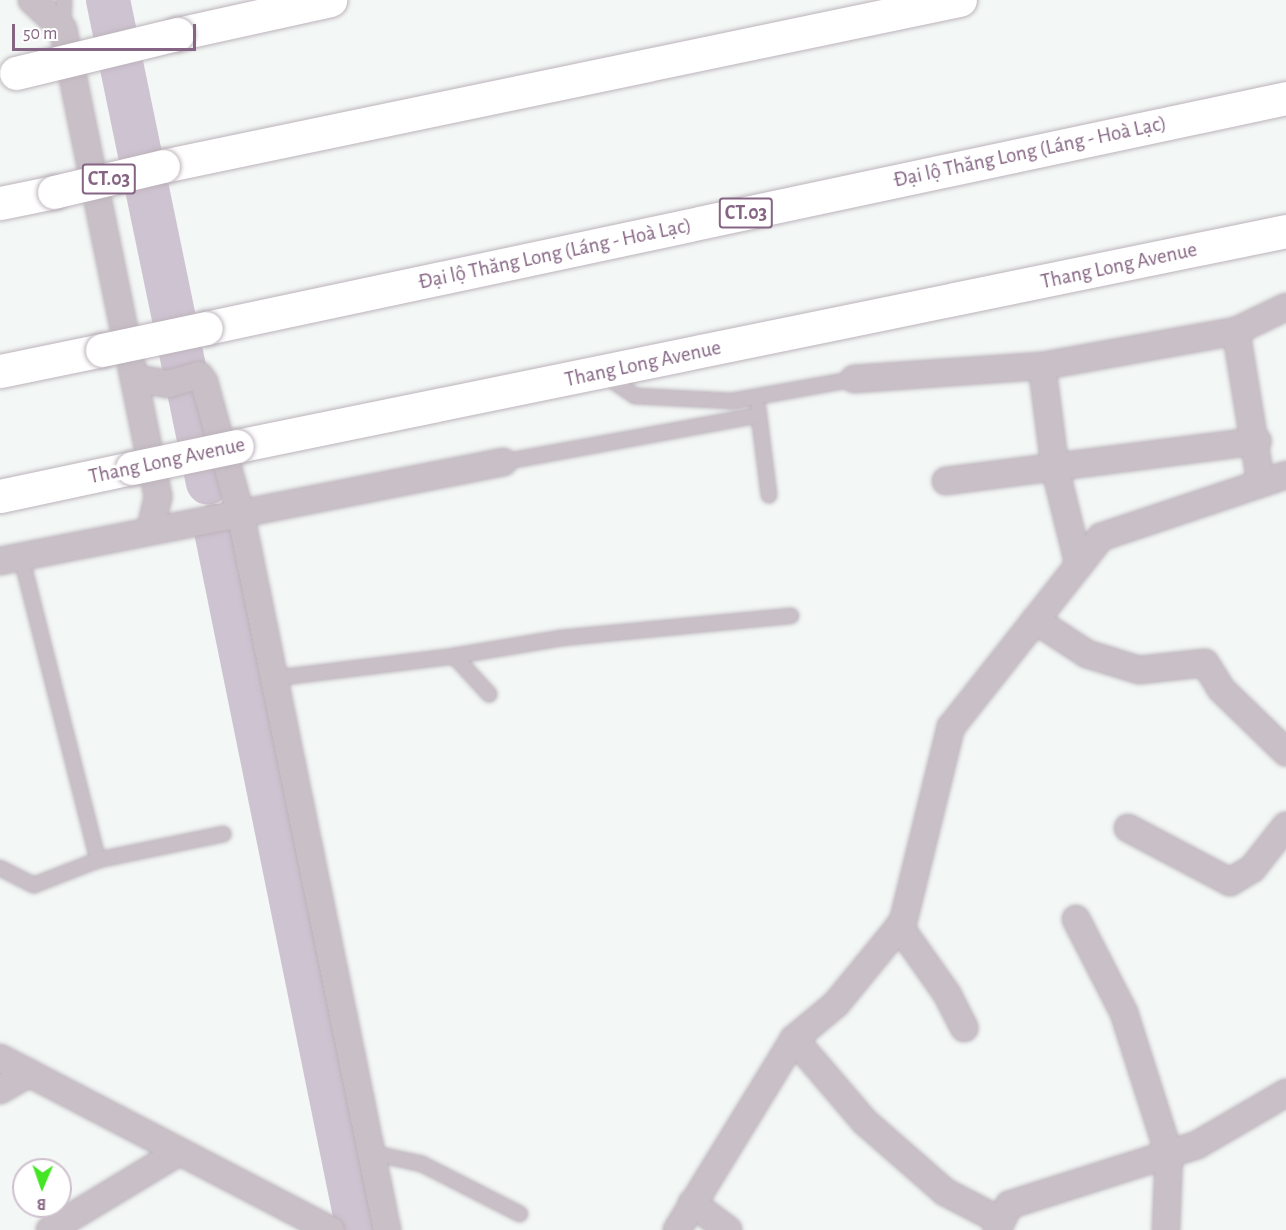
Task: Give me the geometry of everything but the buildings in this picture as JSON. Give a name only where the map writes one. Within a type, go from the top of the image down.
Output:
[{"type":"main road","points":[[8,75],[330,0]]},
{"type":"main road","name":"CT.03","points":[[0,203],[163,166],[960,0]]},
{"type":"main road","name":"Đại lộ Thăng Long (Láng - Hoà Lạc)","points":[[0,371],[1286,98]]},
{"type":"main road","name":"Thang Long Avenue","points":[[0,496],[1286,231]]},
{"type":"street","points":[[32,0],[63,29],[158,497],[151,528]]},
{"type":"street","points":[[854,379],[1042,366],[1236,331],[1286,307]]},
{"type":"street","points":[[1236,331],[1257,441],[1261,483]]},
{"type":"street","points":[[1042,366],[1054,468],[1079,565]]},
{"type":"street","points":[[134,378],[188,379],[240,512],[276,678],[387,1230]]},
{"type":"street","points":[[946,482],[1257,441]]},
{"type":"street","points":[[11,559],[151,528],[503,462]]},
{"type":"street","points":[[677,1230],[794,1039],[836,1004],[899,926],[951,727],[1101,537],[1286,475]]},
{"type":"street","points":[[1035,620],[1087,654],[1139,670],[1205,663],[1221,689],[1286,752]]},
{"type":"street","points":[[1128,828],[1230,882],[1252,870],[1286,826]]},
{"type":"street","points":[[1076,919],[1124,1013],[1169,1154],[1166,1230]]},
{"type":"street","points":[[899,926],[947,994],[964,1028]]},
{"type":"street","points":[[794,1039],[866,1122],[936,1184],[999,1225],[1009,1205],[1197,1145],[1286,1093]]},
{"type":"street","points":[[0,1058],[179,1152],[297,1222],[331,1230]]},
{"type":"street","points":[[0,1090],[29,1073]]},
{"type":"street","points":[[50,1230],[179,1152]]},
{"type":"street","points":[[692,1203],[728,1230]]},
{"type":"lane","points":[[63,29],[64,0]]},
{"type":"lane","points":[[599,373],[634,396],[732,401],[854,379]]},
{"type":"lane","points":[[757,396],[769,495]]},
{"type":"lane","points":[[503,462],[759,415]]},
{"type":"lane","points":[[11,559],[98,860]]},
{"type":"lane","points":[[276,678],[454,656],[561,638],[791,616]]},
{"type":"lane","points":[[454,656],[489,693]]},
{"type":"lane","points":[[0,868],[34,885],[98,860],[223,834]]},
{"type":"lane","points":[[372,1152],[422,1164],[520,1214]]},
{"type":"waterway","points":[[108,0],[208,483]]},
{"type":"waterway","points":[[215,526],[358,1230]]}]
